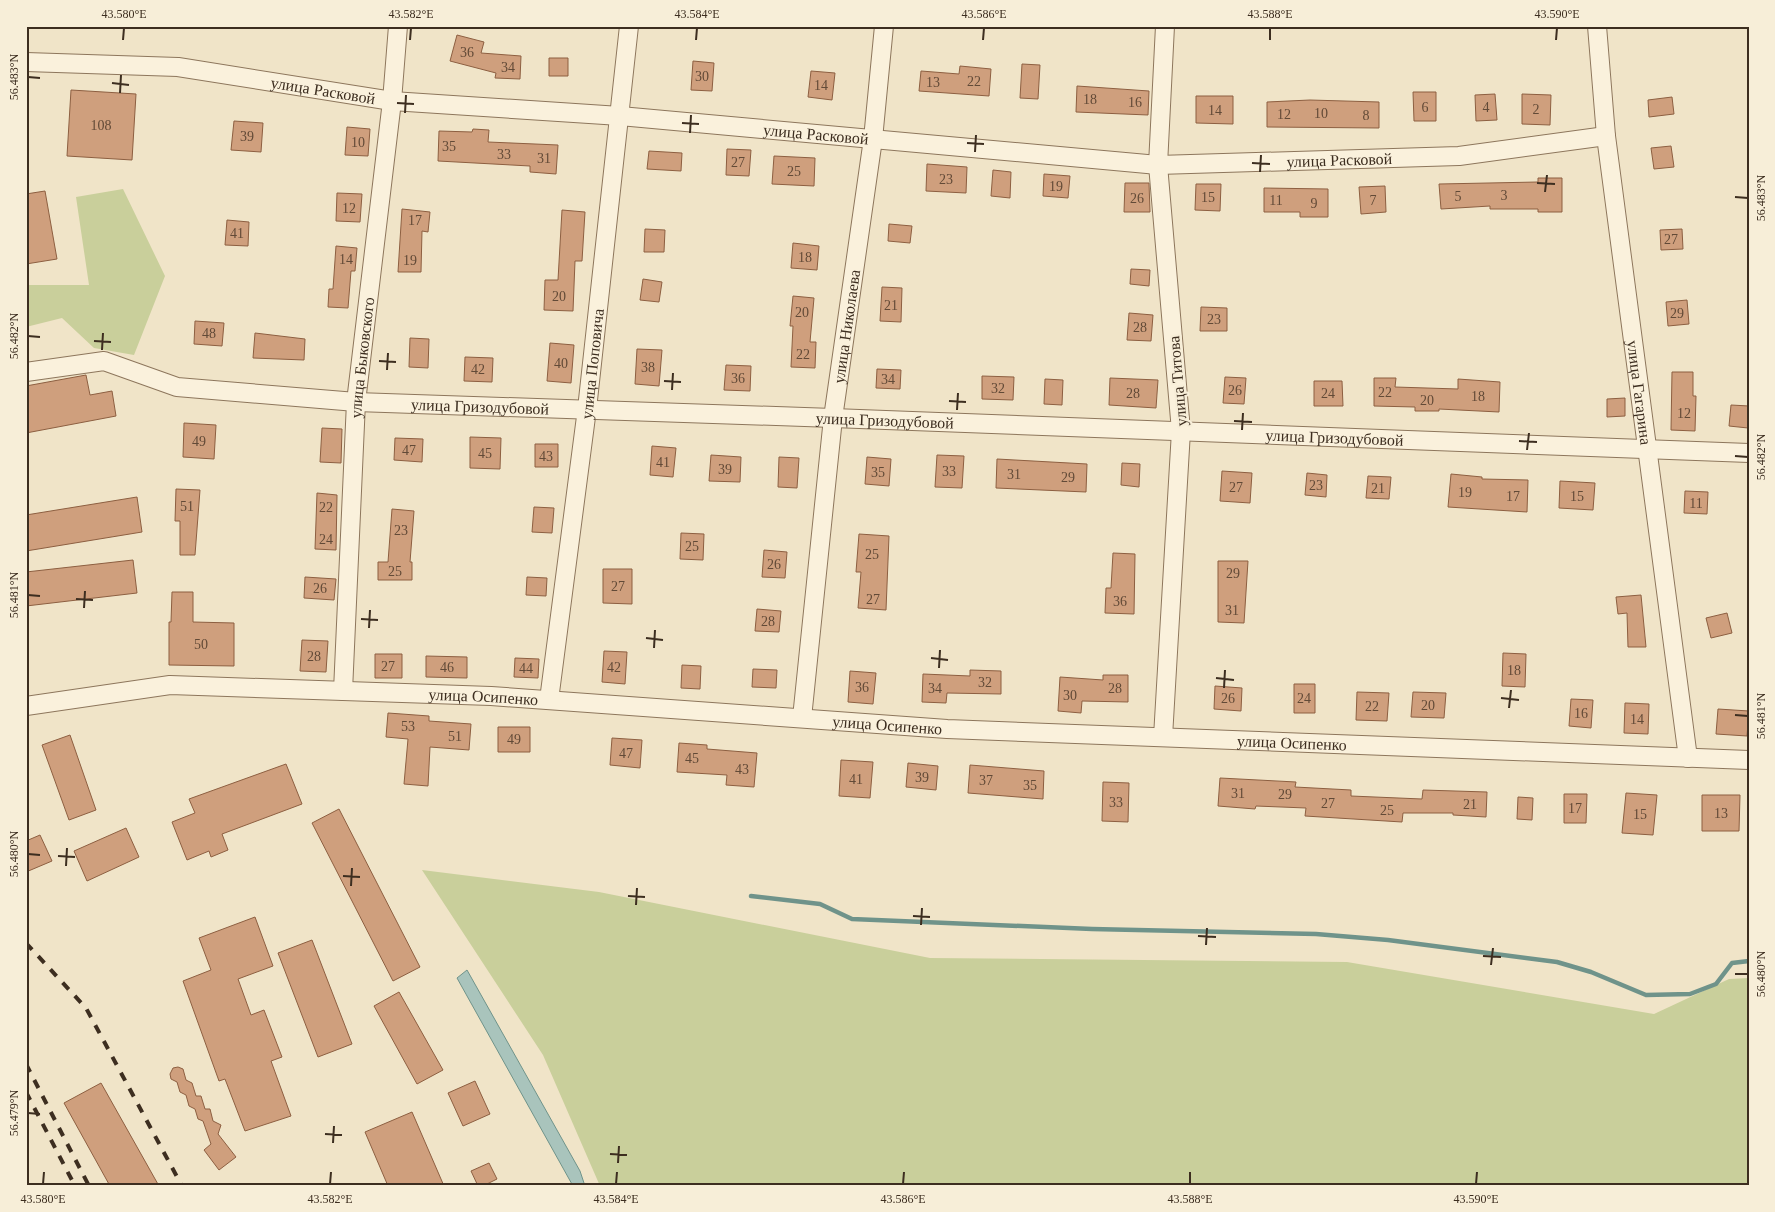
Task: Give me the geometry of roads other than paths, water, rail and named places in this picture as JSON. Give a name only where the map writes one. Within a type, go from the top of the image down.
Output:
[{"type":"street","name":"улица Быковского","points":[[343,691],[356,402],[392,101],[398,26]]},
{"type":"street","name":"улица Поповича","points":[[549,700],[587,409],[629,26]]},
{"type":"street","name":"улица Николаева","points":[[802,718],[833,418],[873,139],[884,26]]},
{"type":"street","name":"улица Титова","points":[[1163,737],[1181,431],[1158,165],[1165,26]]},
{"type":"street","name":"улица Гагарина","points":[[1597,26],[1606,136],[1649,450],[1688,758]]},
{"type":"street","name":"улица Расковой","points":[[26,62],[178,67],[392,101],[620,116],[1158,165],[1459,156],[1606,136]]},
{"type":"street","name":"улица Гризодубовой","points":[[26,372],[104,361],[177,387],[356,402],[1749,453]]},
{"type":"street","name":"улица Осипенко","points":[[26,706],[170,686],[343,691],[491,696],[947,729],[1749,760]]},
{"type":"water","points":[[467,970],[580,1171],[585,1186],[573,1186],[457,978]]},
{"type":"waterway","points":[[751,896],[820,904],[852,919],[1092,929],[1316,934],[1388,940],[1557,962],[1591,972],[1646,995],[1690,994],[1716,984],[1732,963],[1749,961]]},
{"type":"railway","points":[[26,943],[86,1008],[182,1186]]},
{"type":"railway","points":[[26,1064],[89,1186]]},
{"type":"railway","points":[[26,1092],[75,1186]]}]
